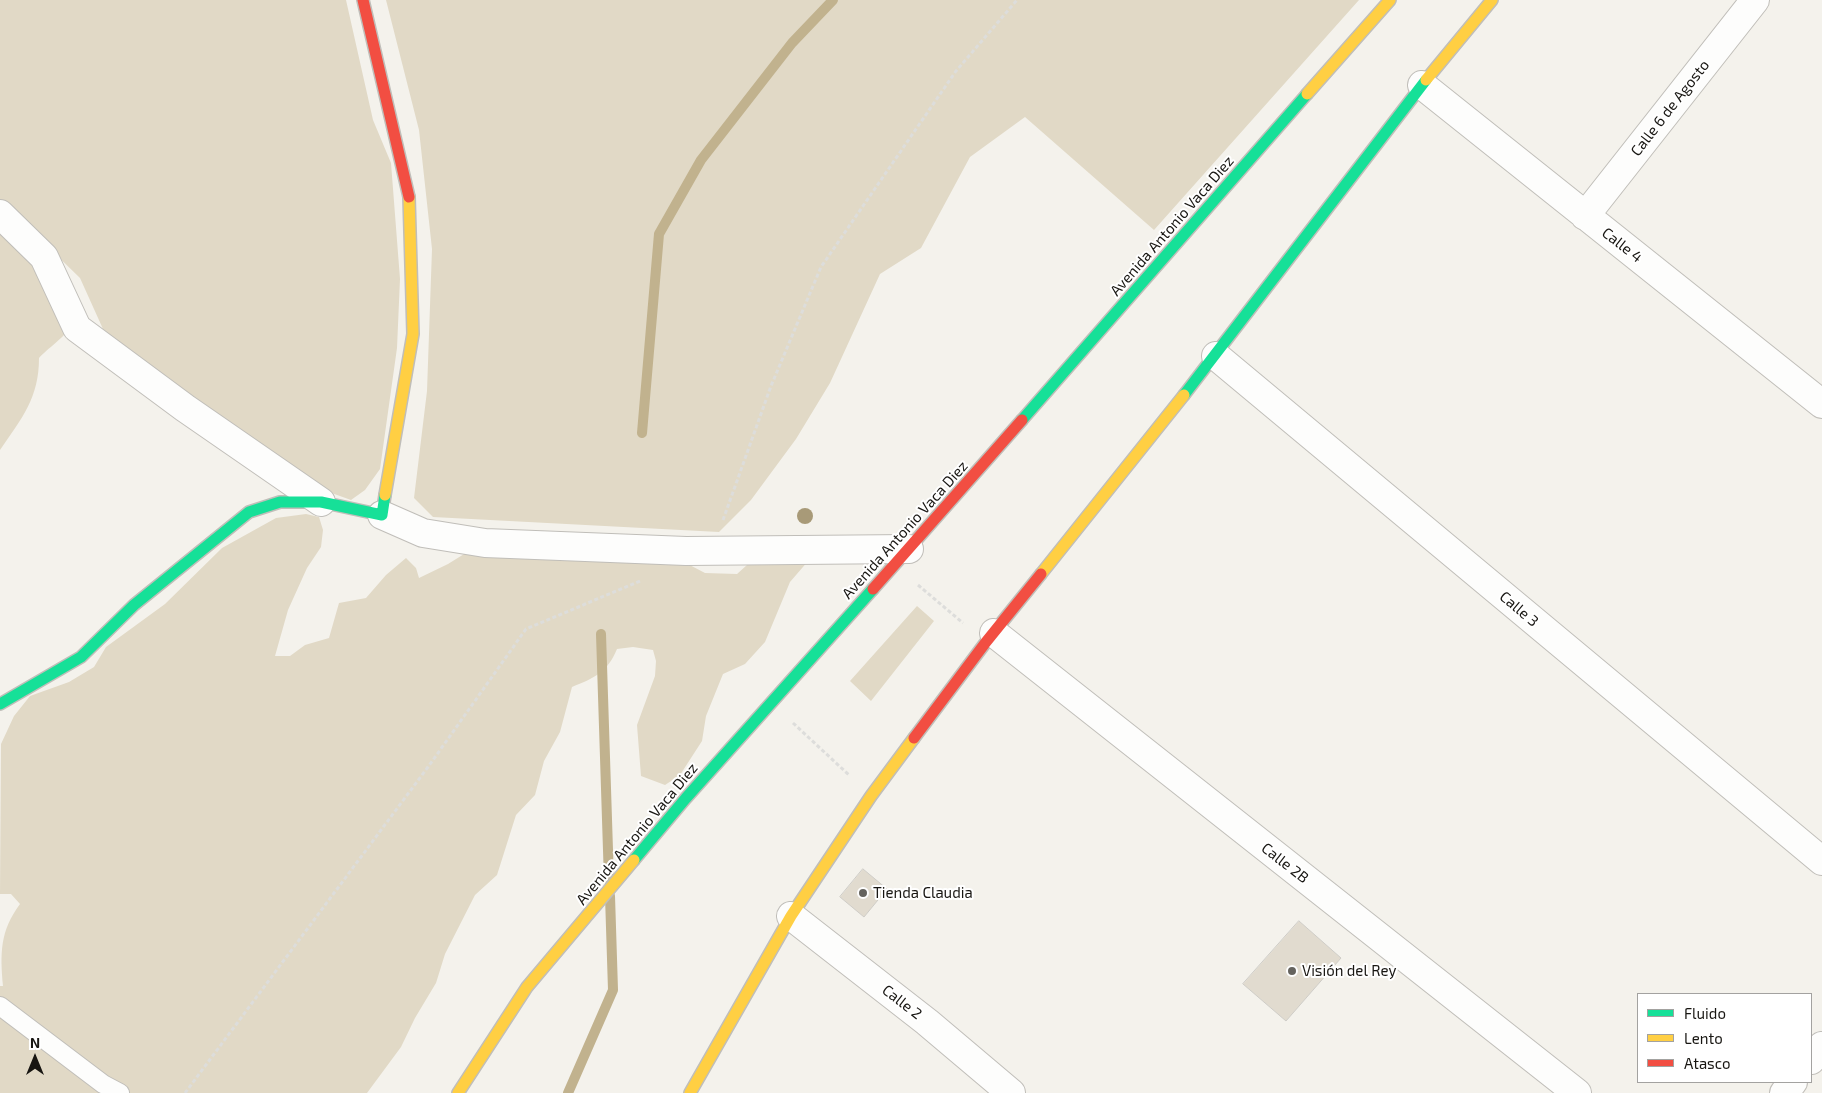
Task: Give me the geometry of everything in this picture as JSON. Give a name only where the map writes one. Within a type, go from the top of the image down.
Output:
[{"type":"main road","points":[[2,707],[81,657],[134,605],[249,512],[280,502],[321,502],[382,515],[413,334],[409,192],[363,0]]},
{"type":"main road","name":"Avenida Antonio Vaca Diez","points":[[458,1093],[527,987],[686,798],[902,557],[1390,0]]},
{"type":"main road","points":[[690,1093],[791,916],[872,796],[990,638],[1216,356],[1422,85],[1492,0]]},
{"type":"street","name":"Calle 6 de Agosto","points":[[1586,216],[1755,0]]},
{"type":"street","name":"Calle 4","points":[[1422,85],[1822,404]]},
{"type":"street","points":[[0,214],[44,257],[77,328],[185,408],[321,502]]},
{"type":"street","name":"Calle 3","points":[[1216,356],[1822,861]]},
{"type":"street","points":[[382,515],[423,533],[485,543],[902,557]]},
{"type":"street","name":"Calle 2B","points":[[990,638],[1577,1093]]},
{"type":"street","name":"Calle 2","points":[[791,916],[927,1022],[1011,1093]]},
{"type":"street","points":[[1812,1059],[1822,1046]]},
{"type":"street","points":[[1784,1093],[1792,1083]]},
{"type":"lane","points":[[0,1006],[103,1084],[120,1093]]},
{"type":"path","points":[[902,557],[990,638]]},
{"type":"path","points":[[771,703],[872,796]]},
{"type":"shaded area","points":[[0,0],[346,0],[373,120],[391,163],[400,279],[397,348],[380,469],[365,490],[351,500],[326,491],[140,360],[103,329],[80,278],[0,200]]},
{"type":"shaded area","points":[[386,0],[1359,0],[1154,230],[1025,117],[970,157],[921,248],[880,274],[830,383],[796,439],[751,500],[719,532],[433,517],[414,498],[427,391],[432,249],[419,130]]},
{"type":"shaded area","points":[[0,224],[37,260],[69,328],[39,358],[36,385],[28,407],[0,450]]},
{"type":"shaded area","points":[[306,514],[319,517],[323,530],[321,547],[307,568],[288,610],[275,656],[290,656],[305,645],[329,638],[339,603],[366,598],[386,575],[406,558],[416,568],[419,578],[469,551],[682,561],[705,573],[737,574],[757,556],[809,560],[790,582],[765,642],[745,664],[723,674],[706,716],[702,741],[680,775],[665,785],[641,776],[637,725],[655,676],[656,661],[653,650],[633,647],[617,649],[609,664],[599,674],[572,687],[560,732],[544,761],[535,795],[516,815],[497,875],[475,895],[445,954],[436,983],[415,1018],[401,1047],[367,1093],[0,1093],[0,986],[3,986],[3,943],[8,924],[20,904],[11,894],[0,894],[1,744],[14,716],[30,696],[69,682],[94,667],[106,647],[165,604],[222,548],[276,518]]},
{"type":"shaded area","points":[[917,606],[934,621],[871,701],[850,681]]},
{"type":"building","name":"Tienda Claudia","points":[[863,869],[887,889],[864,917],[840,897]]},
{"type":"building","name":"Visión del Rey","points":[[1299,921],[1341,958],[1286,1021],[1243,984]]},
{"type":"waterway","points":[[642,433],[659,234],[701,160],[792,43],[833,0]]},
{"type":"waterway","points":[[601,634],[609,881]]},
{"type":"waterway","points":[[568,1093],[613,990],[610,896]]},
{"type":"traffic: fast","points":[[1184,395],[1426,80]]},
{"type":"traffic: fast","points":[[1022,420],[1307,94]]},
{"type":"traffic: fast","points":[[0,704],[81,657],[134,605],[249,512],[280,502],[321,502],[382,515],[385,495]]},
{"type":"traffic: fast","points":[[634,860],[686,798],[873,589]]},
{"type":"traffic: slow","points":[[1307,94],[1390,0]]},
{"type":"traffic: slow","points":[[1426,80],[1492,0]]},
{"type":"traffic: slow","points":[[385,495],[413,334],[409,197]]},
{"type":"traffic: slow","points":[[1041,574],[1184,395]]},
{"type":"traffic: slow","points":[[690,1093],[791,916],[871,796],[914,738]]},
{"type":"traffic: slow","points":[[458,1093],[527,987],[634,860]]},
{"type":"traffic: jam","points":[[363,0],[409,197]]},
{"type":"traffic: jam","points":[[873,589],[1022,420]]},
{"type":"traffic: jam","points":[[914,738],[986,642],[1041,574]]},
{"type":"place","name":"Tienda Claudia","points":[[863,893]]},
{"type":"place","name":"Visión del Rey","points":[[1292,971]]}]
